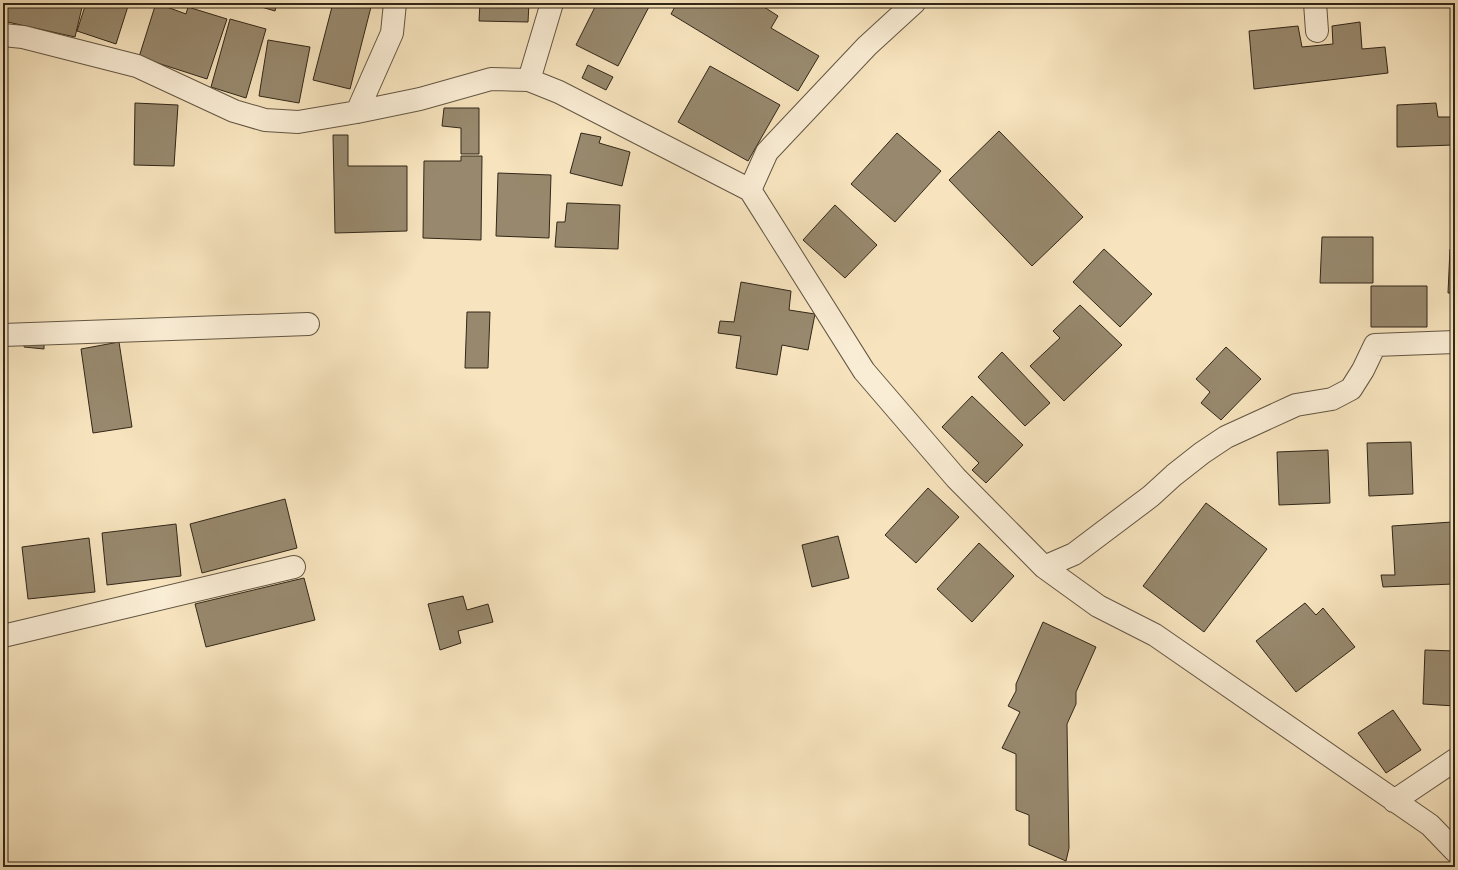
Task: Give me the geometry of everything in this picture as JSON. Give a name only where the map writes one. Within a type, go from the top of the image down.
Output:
[{"type":"street","points":[[357,112],[392,33],[395,3]]},
{"type":"street","points":[[529,80],[552,3]]},
{"type":"street","points":[[750,190],[767,152],[867,46],[914,3]]},
{"type":"street","points":[[1315,3],[1317,31]]},
{"type":"street","points":[[3,35],[24,37],[137,66],[234,111],[265,120],[298,122],[420,99],[491,79],[529,80],[558,92],[750,190],[864,371],[956,478],[1044,567],[1098,606],[1155,635],[1430,825],[1455,851]]},
{"type":"street","points":[[3,334],[308,324]]},
{"type":"street","points":[[1044,567],[1074,554],[1151,496],[1197,457],[1226,437],[1296,405],[1332,399],[1351,389],[1363,370],[1375,345],[1455,342]]},
{"type":"street","points":[[3,636],[294,567]]},
{"type":"street","points":[[1394,801],[1455,760]]},
{"type":"building","points":[[7,3],[83,3],[75,37],[3,21]]},
{"type":"building","points":[[86,3],[129,3],[116,44],[77,31]]},
{"type":"building","points":[[156,3],[186,14],[188,7],[227,19],[207,79],[139,57]]},
{"type":"building","points":[[258,3],[277,3],[275,11],[258,6]]},
{"type":"building","points":[[333,3],[356,3],[371,7],[350,89],[313,80]]},
{"type":"building","points":[[480,3],[529,3],[528,22],[479,21]]},
{"type":"building","points":[[597,3],[651,3],[618,66],[576,45]]},
{"type":"building","points":[[677,3],[758,3],[778,16],[771,28],[819,56],[798,91],[671,14]]},
{"type":"building","points":[[230,19],[266,29],[246,98],[211,87]]},
{"type":"building","points":[[1360,22],[1362,49],[1385,47],[1388,73],[1254,89],[1249,31],[1298,26],[1302,47],[1333,44],[1332,26]]},
{"type":"building","points":[[268,40],[310,47],[299,103],[259,96]]},
{"type":"building","points":[[588,65],[613,77],[606,90],[582,78]]},
{"type":"building","points":[[710,66],[780,105],[748,161],[678,122]]},
{"type":"building","points":[[135,103],[178,105],[174,166],[134,165]]},
{"type":"building","points":[[1436,103],[1438,117],[1452,117],[1453,145],[1397,147],[1397,105]]},
{"type":"building","points":[[444,108],[479,108],[479,154],[461,154],[461,128],[442,126]]},
{"type":"building","points":[[999,131],[1083,217],[1032,266],[949,180]]},
{"type":"building","points":[[581,133],[601,137],[599,143],[630,152],[622,186],[570,173]]},
{"type":"building","points":[[897,133],[941,171],[895,222],[851,184]]},
{"type":"building","points":[[333,135],[348,135],[348,166],[407,166],[407,231],[335,233]]},
{"type":"building","points":[[461,156],[482,156],[481,240],[423,238],[424,161],[461,161]]},
{"type":"building","points":[[498,173],[551,175],[549,238],[496,236]]},
{"type":"building","points":[[567,203],[620,205],[618,249],[555,247],[557,222],[565,222]]},
{"type":"building","points":[[835,205],[877,245],[845,278],[803,240]]},
{"type":"building","points":[[1322,237],[1373,237],[1373,283],[1320,283]]},
{"type":"building","points":[[1104,249],[1152,294],[1120,327],[1073,282]]},
{"type":"building","points":[[1450,249],[1455,249],[1455,293],[1448,293]]},
{"type":"building","points":[[741,282],[791,291],[789,310],[815,314],[808,350],[782,345],[777,375],[736,368],[741,336],[718,333],[720,321],[734,322]]},
{"type":"building","points":[[1371,286],[1427,286],[1427,327],[1371,327]]},
{"type":"building","points":[[1080,305],[1122,345],[1064,401],[1030,366],[1060,338],[1053,331]]},
{"type":"building","points":[[467,312],[490,312],[488,368],[465,368]]},
{"type":"building","points":[[26,336],[44,336],[44,349],[24,347]]},
{"type":"building","points":[[119,342],[132,427],[93,433],[81,349]]},
{"type":"building","points":[[1226,347],[1261,379],[1221,420],[1201,403],[1210,392],[1196,379]]},
{"type":"building","points":[[1002,352],[1050,403],[1025,426],[978,377]]},
{"type":"building","points":[[972,396],[1023,445],[986,483],[972,470],[979,463],[942,427]]},
{"type":"building","points":[[1411,442],[1413,494],[1369,496],[1367,443]]},
{"type":"building","points":[[1328,450],[1330,503],[1279,505],[1277,452]]},
{"type":"building","points":[[928,488],[959,517],[916,563],[885,535]]},
{"type":"building","points":[[285,499],[297,548],[202,573],[190,524]]},
{"type":"building","points":[[1206,503],[1267,549],[1204,632],[1143,586]]},
{"type":"building","points":[[1452,522],[1453,584],[1383,587],[1381,575],[1395,575],[1392,526]]},
{"type":"building","points":[[176,524],[181,576],[107,585],[102,533]]},
{"type":"building","points":[[838,536],[849,578],[812,587],[802,545]]},
{"type":"building","points":[[89,538],[95,592],[28,599],[22,547]]},
{"type":"building","points":[[979,543],[1014,576],[972,622],[937,589]]},
{"type":"building","points":[[304,578],[315,620],[206,647],[195,604]]},
{"type":"building","points":[[463,596],[467,610],[488,604],[493,622],[458,631],[461,643],[440,650],[428,604]]},
{"type":"building","points":[[1305,603],[1316,615],[1323,608],[1355,647],[1296,692],[1256,641]]},
{"type":"building","points":[[1043,622],[1096,647],[1076,692],[1076,704],[1067,724],[1069,848],[1066,861],[1029,845],[1029,815],[1016,810],[1016,754],[1002,748],[1020,712],[1008,706],[1016,691],[1016,684]]},
{"type":"building","points":[[1425,650],[1455,651],[1455,706],[1423,704]]},
{"type":"building","points":[[1393,710],[1421,750],[1386,773],[1358,733]]}]
